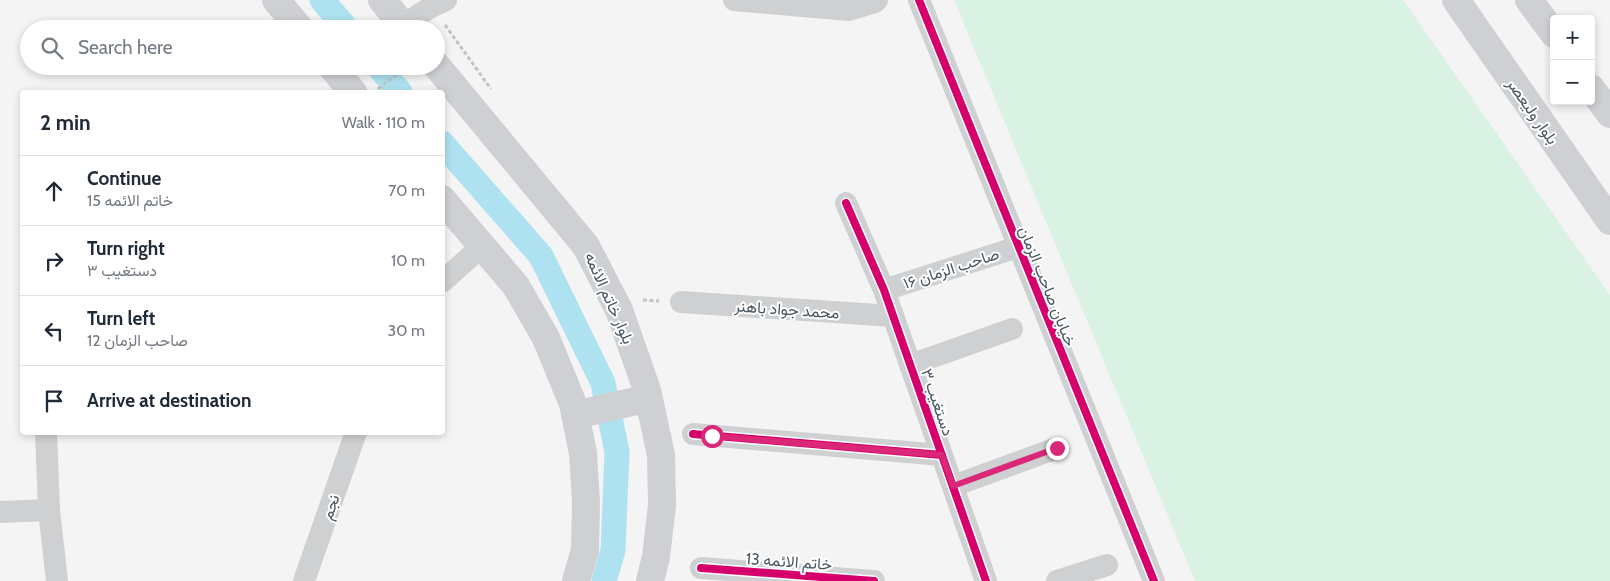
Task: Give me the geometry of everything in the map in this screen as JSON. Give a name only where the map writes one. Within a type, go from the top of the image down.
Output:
[{"type":"main road","points":[[276,0],[293,20]]},
{"type":"main road","points":[[382,0],[398,20]]},
{"type":"main road","name":"بلوار ولیعصر","points":[[1456,0],[1610,222]]},
{"type":"main road","points":[[1530,0],[1550,28]]},
{"type":"main road","points":[[339,75],[351,90]]},
{"type":"main road","name":"بلوار خاتم الائمه","points":[[444,75],[586,246],[619,310],[648,398],[661,455],[662,505],[656,557],[650,581]]},
{"type":"main road","points":[[1595,93],[1610,114]]},
{"type":"main road","points":[[445,202],[516,286],[546,338],[573,404],[583,453],[586,502],[585,550],[576,581]]},
{"type":"main road","points":[[576,415],[648,398]]},
{"type":"street","points":[[413,20],[431,7],[446,0]]},
{"type":"street","points":[[734,0],[849,10],[877,0]]},
{"type":"street","name":"خیابان صاحب الزمان","points":[[919,0],[1154,581]]},
{"type":"street","name":"دستغیب ۳","points":[[846,203],[884,290],[986,581]]},
{"type":"street","points":[[445,279],[482,246]]},
{"type":"street","name":"صاحب الزمان ۱۶","points":[[884,290],[1018,247]]},
{"type":"street","name":"محمد جواد باهنر","points":[[681,302],[893,316]]},
{"type":"street","points":[[910,365],[1012,329]]},
{"type":"street","points":[[693,434],[942,455]]},
{"type":"street","points":[[46,435],[48,510],[57,581]]},
{"type":"street","name":"نجم","points":[[304,581],[355,435]]},
{"type":"street","points":[[953,486],[1057,448]]},
{"type":"street","points":[[0,512],[48,510]]},
{"type":"street","points":[[1057,581],[1107,564]]},
{"type":"street","name":"خاتم الائمه 13","points":[[702,568],[874,581]]},
{"type":"path","points":[[377,90],[396,75]]},
{"type":"path","points":[[612,298],[681,302]]},
{"type":"green space","points":[[954,0],[1403,0],[1610,295],[1610,581],[1195,581]]},
{"type":"waterway","points":[[322,0],[339,20]]},
{"type":"waterway","points":[[386,75],[398,90]]},
{"type":"waterway","points":[[445,146],[541,256],[603,383],[617,452],[613,550],[604,581]]},
{"type":"cycle path","points":[[919,0],[1154,581]]},
{"type":"cycle path","points":[[846,203],[884,290],[986,581]]},
{"type":"cycle path","points":[[693,434],[942,455]]},
{"type":"cycle path","points":[[701,568],[874,581]]},
{"type":"route","points":[[712,436],[942,455],[953,486],[1057,448]]}]
